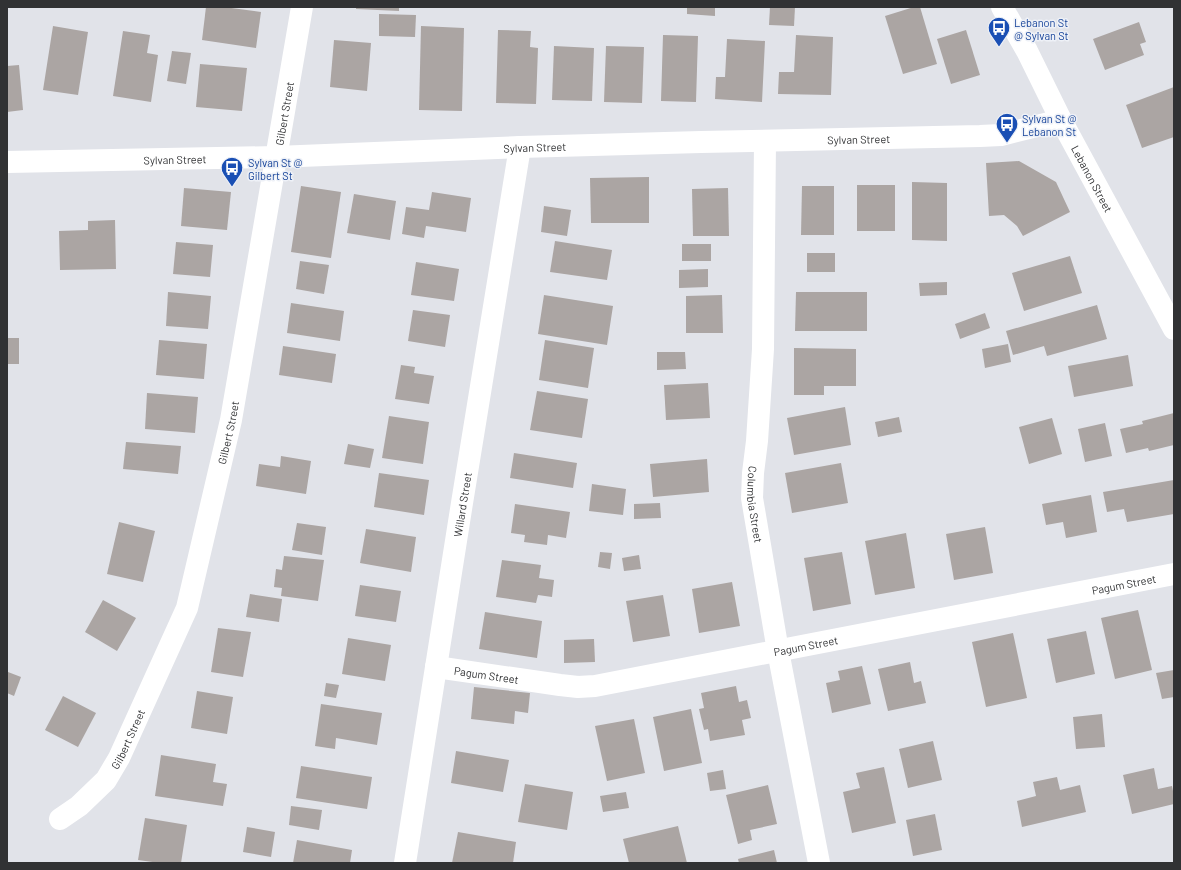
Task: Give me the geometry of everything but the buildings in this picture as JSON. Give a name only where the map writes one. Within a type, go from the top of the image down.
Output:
[{"type":"street","name":"Gilbert Street","points":[[60,819],[80,806],[106,780],[119,758],[187,608],[231,420],[302,7]]},
{"type":"street","name":"Lebanon Street","points":[[1002,7],[1027,51],[1061,120],[1174,329]]},
{"type":"street","name":"Sylvan Street","points":[[7,162],[276,157],[520,147],[969,137],[1001,135],[1061,120]]},
{"type":"street","name":"Columbia Street","points":[[765,141],[763,349],[752,498],[778,651],[819,863]]},
{"type":"street","name":"Willard Street","points":[[405,863],[520,147]]},
{"type":"street","name":"Pagum Street","points":[[436,667],[560,685],[578,687],[595,686],[1174,574]]},
{"type":"place","name":"Lebanon St @ Sylvan St","points":[[999,48]]},
{"type":"place","name":"Sylvan St @ Lebanon St","points":[[1007,144]]},
{"type":"place","name":"Sylvan St @ Gilbert St","points":[[232,188]]}]
